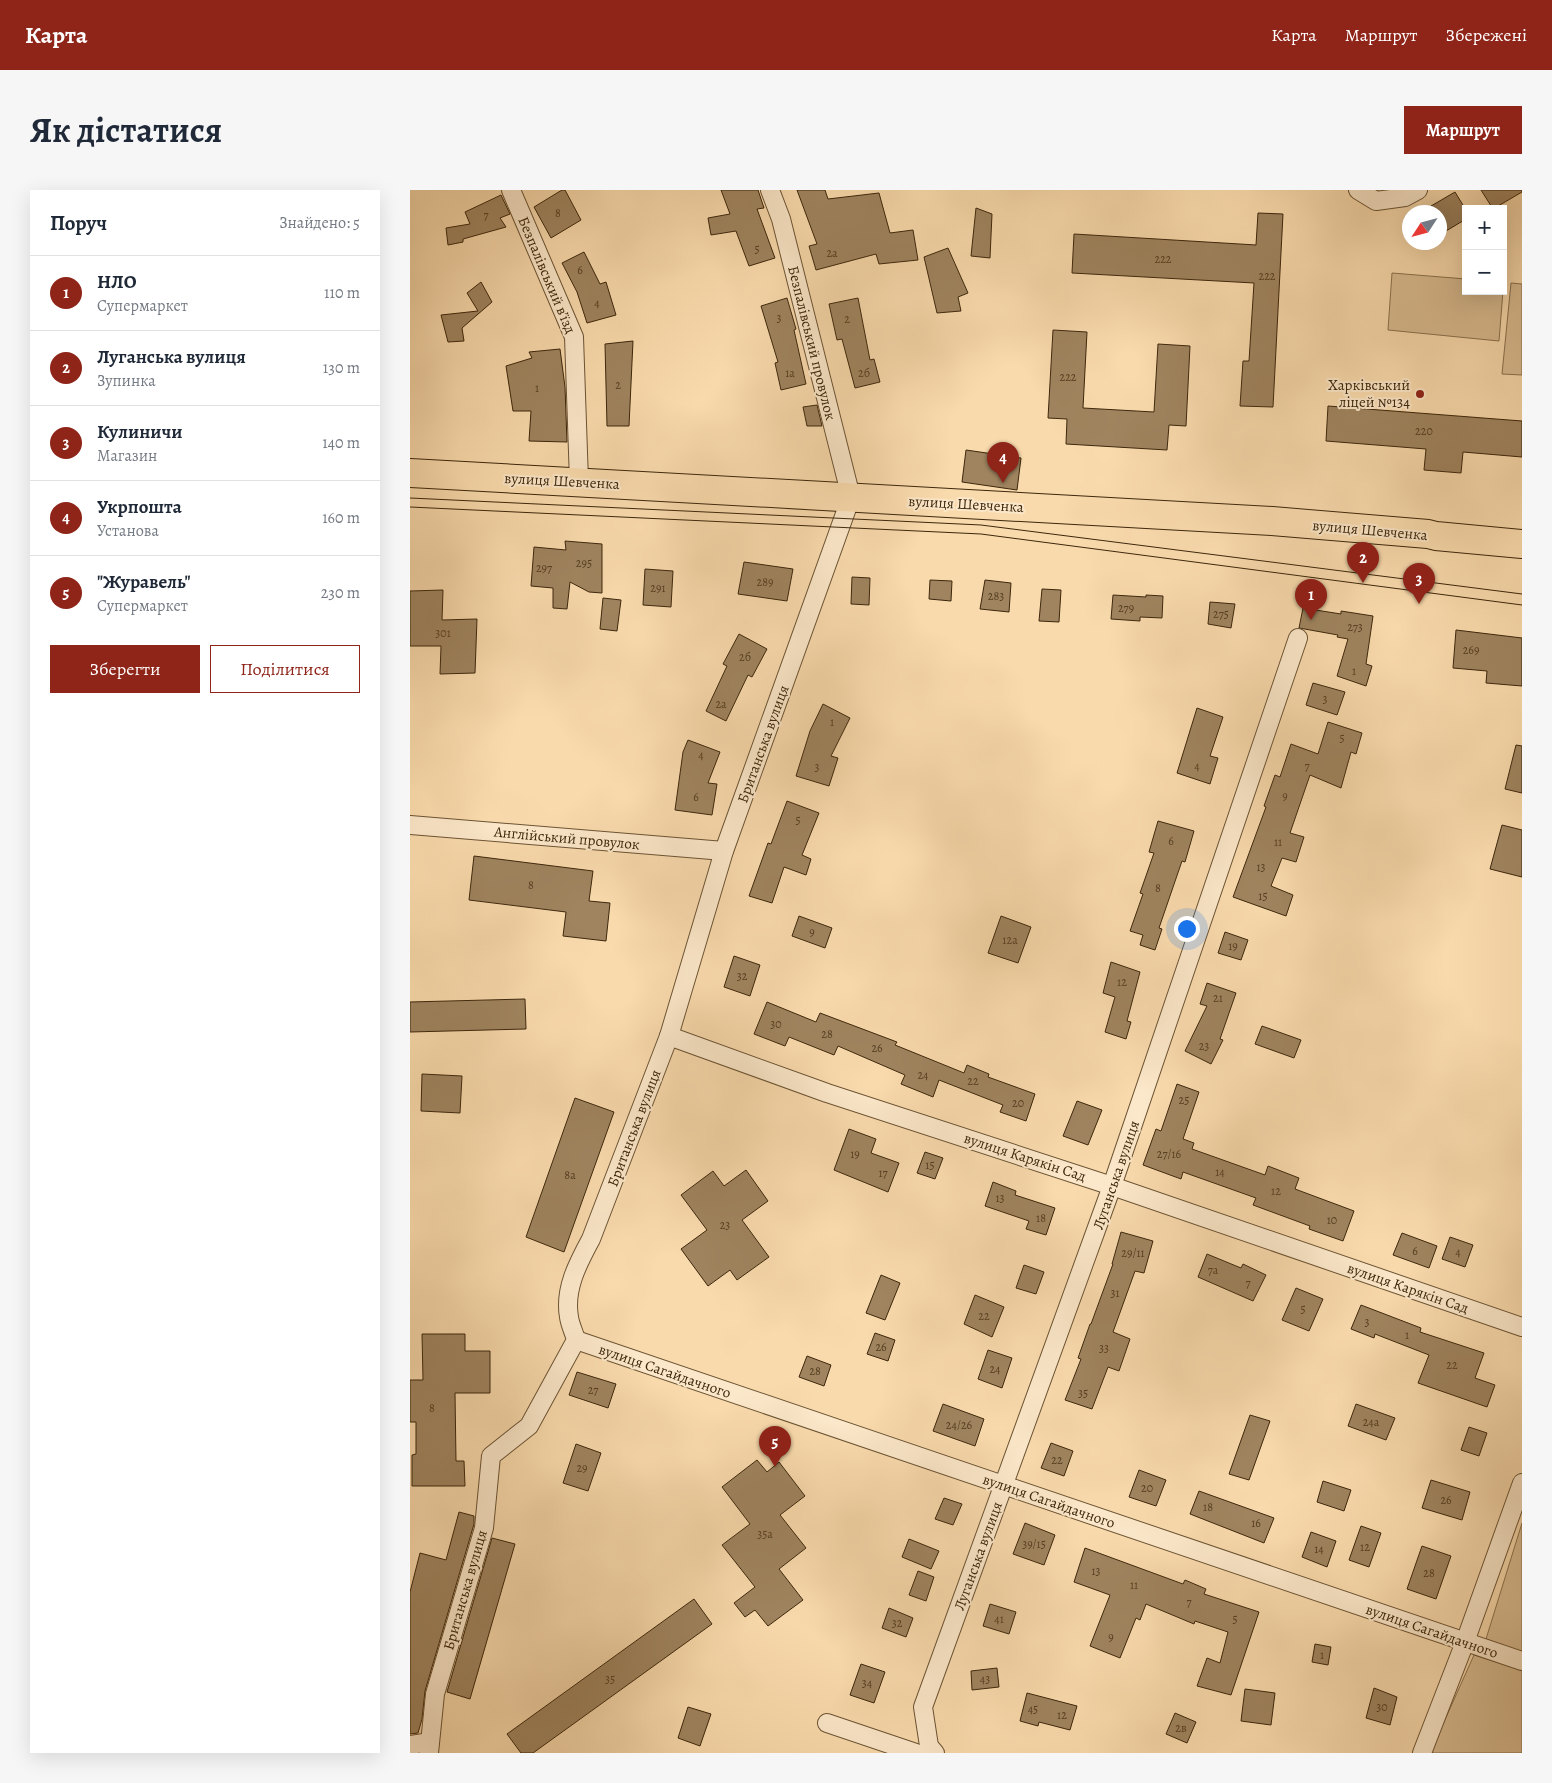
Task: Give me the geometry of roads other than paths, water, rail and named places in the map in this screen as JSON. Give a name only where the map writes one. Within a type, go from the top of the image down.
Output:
[{"type":"main road","name":"вулиця Шевченка","points":[[410,473],[1272,521],[1522,544]]},
{"type":"street","name":"Безпалівський в’їзд","points":[[511,190],[574,338],[579,482]]},
{"type":"street","name":"Безпалівський провулок","points":[[770,190],[781,219],[851,497]]},
{"type":"street","points":[[1358,190],[1376,201],[1405,197],[1418,190]]},
{"type":"street","name":"Британська вулиця","points":[[410,1745],[429,1748],[435,1694],[484,1528],[491,1456],[529,1426],[576,1340],[569,1316],[568,1292],[576,1269],[591,1239],[669,1036],[724,851],[851,497]]},
{"type":"street","name":"Луганська вулиця","points":[[935,1753],[930,1746],[923,1708],[1112,1186],[1298,638]]},
{"type":"street","name":"Англійський провулок","points":[[410,825],[724,851]]},
{"type":"street","name":"вулиця Карякін Сад","points":[[669,1036],[827,1093],[1112,1186],[1522,1327]]},
{"type":"street","name":"вулиця Сагайдачного","points":[[576,1340],[1522,1661]]},
{"type":"street","points":[[1422,1753],[1465,1642],[1522,1483]]},
{"type":"street","points":[[827,1723],[916,1753]]},
{"type":"tram line","points":[[410,498],[981,525],[1522,594]]},
{"type":"tram line","points":[[410,507],[981,534],[1522,605]]},
{"type":"place","name":"Харківський ліцей №134","points":[[1420,394]]},
{"type":"place","name":"Укрпошта","points":[[1003,483]]},
{"type":"place","name":"Луганська вулиця","points":[[1363,583]]},
{"type":"place","name":"Кулиничи","points":[[1419,604]]},
{"type":"place","name":"НЛО","points":[[1311,620]]},
{"type":"place","name":"\"Журавель\"","points":[[775,1467]]}]
